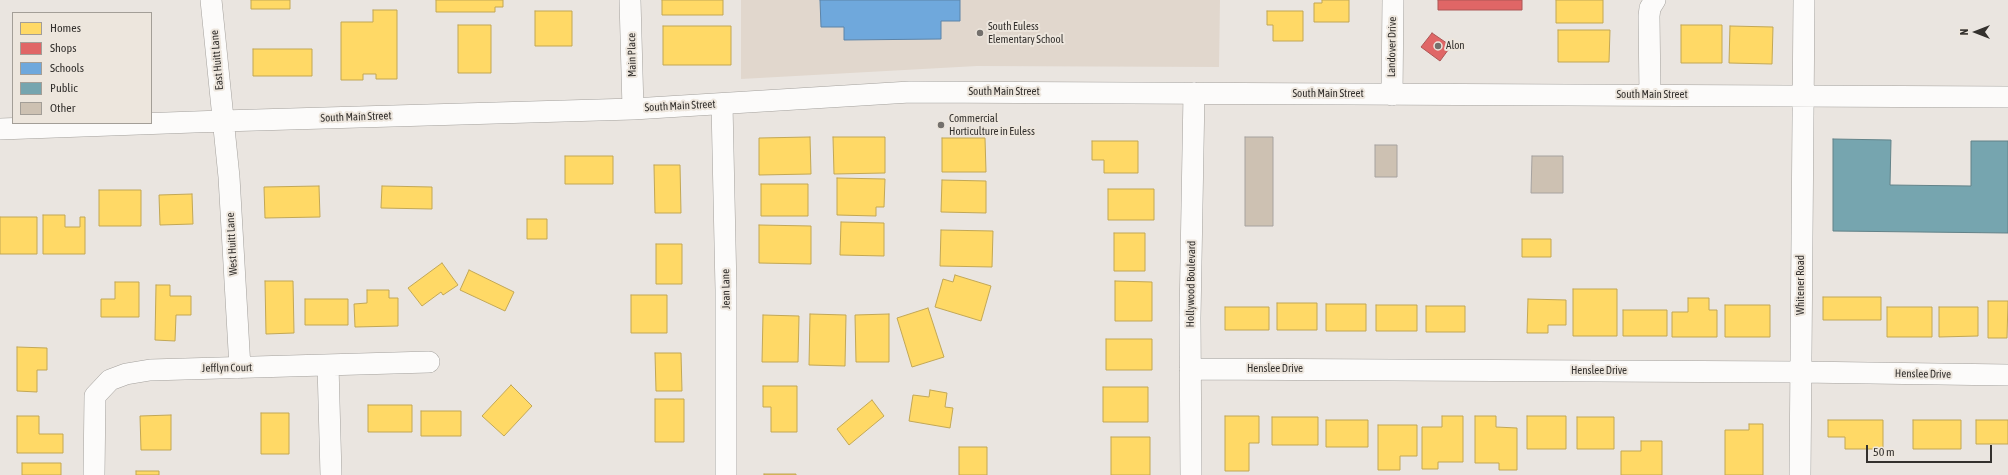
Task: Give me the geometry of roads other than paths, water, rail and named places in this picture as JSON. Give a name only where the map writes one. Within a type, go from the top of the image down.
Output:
[{"type":"street","name":"East Huitt Lane","points":[[212,0],[222,121]]},
{"type":"street","name":"Main Place","points":[[630,0],[633,109]]},
{"type":"street","name":"Landover Drive","points":[[1392,95],[1393,0]]},
{"type":"street","points":[[1650,95],[1649,16],[1650,8],[1655,0]]},
{"type":"street","name":"Whitener Road","points":[[1800,475],[1804,0]]},
{"type":"street","name":"South Main Street","points":[[152,124],[633,109],[910,92],[2008,97]]},
{"type":"street","name":"Hollywood Boulevard","points":[[1191,475],[1190,369],[1194,93]]},
{"type":"street","name":"Jean Lane","points":[[722,104],[726,290],[726,475]]},
{"type":"street","name":"West Huitt Lane","points":[[222,121],[228,177],[240,368]]},
{"type":"street","name":"South Main Street","points":[[0,130],[148,124]]},
{"type":"street","name":"Jefflyn Court","points":[[94,475],[95,396],[110,380],[126,374],[150,370],[429,362]]},
{"type":"street","points":[[328,365],[331,475]]},
{"type":"street","name":"Henslee Drive","points":[[1190,369],[1800,372],[2008,375]]},
{"type":"place","name":"South Euless Elementary School","points":[[980,33]]},
{"type":"place","name":"Alon","points":[[1438,46]]},
{"type":"place","name":"Commercial Horticulture in Euless","points":[[941,125]]}]
